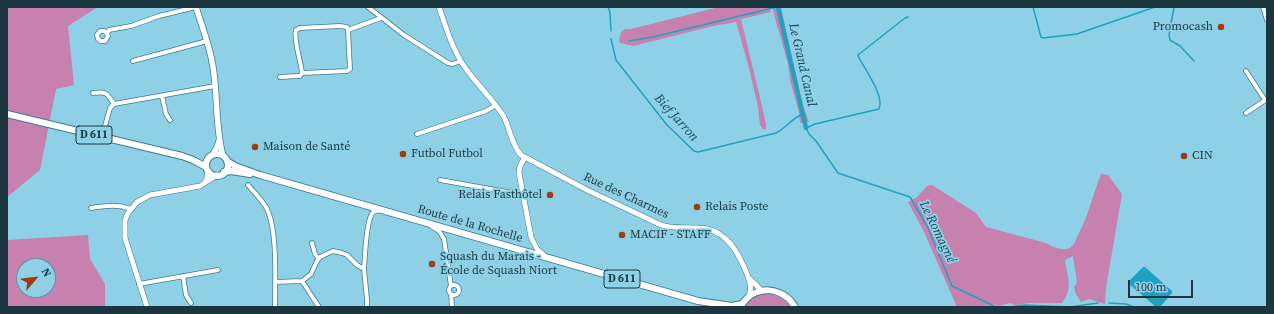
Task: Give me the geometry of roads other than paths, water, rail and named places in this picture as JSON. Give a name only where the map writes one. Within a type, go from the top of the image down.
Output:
[{"type":"main road","points":[[196,7],[213,66],[219,136],[227,167],[224,172],[217,175],[210,173],[207,169],[207,160],[217,147],[219,136]]},
{"type":"main road","name":"D 611","points":[[7,114],[182,156],[193,160],[207,169]]},
{"type":"main road","points":[[211,156],[218,154],[225,158]]},
{"type":"main road","name":"D 611","points":[[182,156],[201,158],[211,156]]},
{"type":"main road","name":"Route de la Rochelle","points":[[225,158],[235,166],[260,175],[546,257],[698,300],[731,306],[741,305]]},
{"type":"main road","name":"Route de la Rochelle","points":[[224,172],[232,171],[260,175]]},
{"type":"main road","points":[[741,305],[749,296],[762,291],[773,290],[788,298],[795,307]]},
{"type":"main road","name":"Route de la Rochelle","points":[[698,300],[712,307]]},
{"type":"street","points":[[107,33],[109,30],[131,26],[159,16],[196,7]]},
{"type":"street","points":[[368,7],[404,35],[448,63],[453,64],[461,61]]},
{"type":"street","points":[[439,7],[449,36],[461,61],[496,105],[508,125],[516,147],[524,157],[519,168],[533,242],[537,249],[546,257]]},
{"type":"street","points":[[1263,7],[1267,20]]},
{"type":"street","points":[[348,30],[381,18]]},
{"type":"street","points":[[280,77],[300,76],[302,73],[348,70],[350,67],[347,27],[300,28],[296,30],[295,36],[302,73]]},
{"type":"street","points":[[133,61],[207,41]]},
{"type":"street","points":[[1246,71],[1266,99],[1246,113]]},
{"type":"street","points":[[105,126],[110,108],[114,104],[215,86]]},
{"type":"street","points":[[93,93],[102,92],[108,95],[114,104]]},
{"type":"street","points":[[162,96],[166,114],[170,120]]},
{"type":"street","points":[[416,134],[486,111],[496,105]]},
{"type":"street","name":"Rue des Charmes","points":[[524,157],[661,226],[674,228],[704,228],[718,233],[727,239],[735,248],[748,276],[751,289],[749,296]]},
{"type":"street","points":[[203,185],[207,179],[207,169]]},
{"type":"street","points":[[146,307],[125,238],[125,220],[131,209],[140,200],[150,195],[203,185],[217,175]]},
{"type":"street","points":[[440,180],[518,194],[523,193]]},
{"type":"street","points":[[248,185],[266,207],[270,216],[274,245],[275,307]]},
{"type":"street","points":[[91,208],[121,206],[131,209]]},
{"type":"street","points":[[367,307],[364,269],[367,232],[370,216],[373,212],[384,210]]},
{"type":"street","points":[[427,223],[439,231],[444,239],[451,286],[449,289],[452,307]]},
{"type":"street","points":[[312,243],[315,254],[319,259]]},
{"type":"street","points":[[275,282],[302,281],[311,274],[319,259],[328,253],[337,251],[347,255],[357,265],[364,269]]},
{"type":"street","points":[[139,284],[218,270]]},
{"type":"street","points":[[183,276],[186,295],[191,303]]},
{"type":"street","name":"Rue des Charmes","points":[[748,276],[762,291]]},
{"type":"street","points":[[302,281],[320,307]]},
{"type":"street","points":[[451,286],[456,286],[459,290],[456,295],[451,294]]},
{"type":"water","points":[[1143,267],[1145,267],[1172,291],[1160,307],[1156,307],[1128,282]]},
{"type":"waterway","name":"Bief Jarron","points":[[608,7],[610,13],[611,31]]},
{"type":"waterway","points":[[629,41],[653,37],[777,7]]},
{"type":"waterway","name":"Le Grand Canal","points":[[778,7],[806,128]]},
{"type":"waterway","points":[[1033,7],[1041,37],[1043,38],[1077,34],[1155,7]]},
{"type":"waterway","points":[[1174,7],[1169,35],[1170,40],[1180,46],[1194,61]]},
{"type":"waterway","name":"Le Romagné","points":[[908,17],[858,55],[877,90],[880,104],[879,109],[815,124],[806,128],[838,173],[910,197],[927,226],[952,286],[996,307]]},
{"type":"waterway","name":"Bief Jarron","points":[[611,39],[616,60],[667,125],[694,151],[698,152],[776,133],[803,114]]},
{"type":"waterway","name":"Le Romagné","points":[[1009,307],[1025,305],[1070,307],[1098,303]]},
{"type":"waterway","name":"Le Romagné","points":[[1109,303],[1126,304],[1134,307]]},
{"type":"place","name":"Promocash","points":[[1221,27]]},
{"type":"place","name":"Maison de Santé","points":[[255,147]]},
{"type":"place","name":"Futbol Futbol","points":[[403,154]]},
{"type":"place","name":"CIN","points":[[1184,156]]},
{"type":"place","name":"Relais Fasthôtel","points":[[550,195]]},
{"type":"place","name":"Relais Poste","points":[[697,207]]},
{"type":"place","name":"MACIF - STAFF","points":[[622,235]]},
{"type":"place","name":"Squash du Marais - École de Squash Niort","points":[[432,264]]}]
